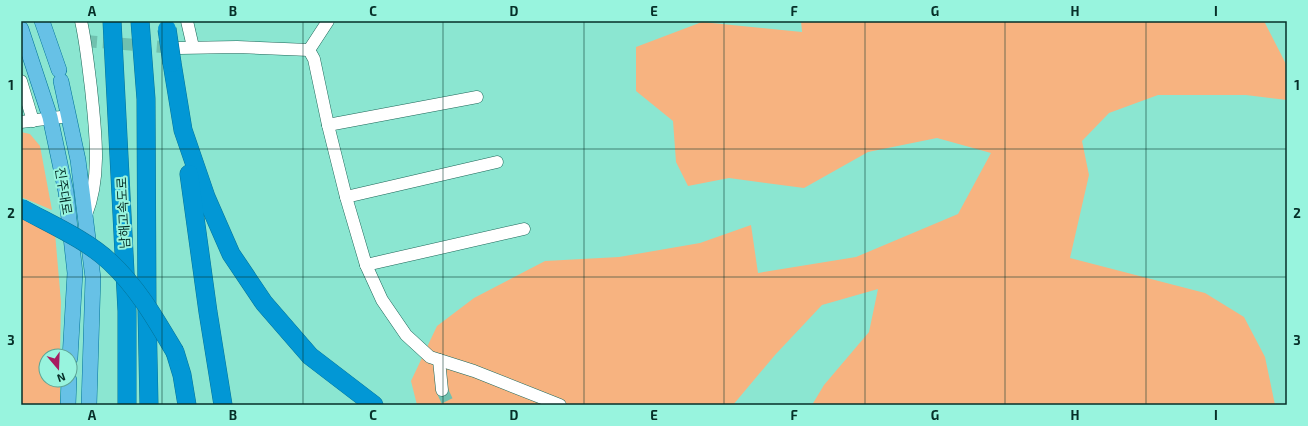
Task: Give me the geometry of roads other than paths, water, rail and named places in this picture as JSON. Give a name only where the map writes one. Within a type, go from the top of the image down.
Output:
[{"type":"highway","name":"남해고속도로","points":[[112,21],[127,311],[127,405]]},
{"type":"highway","name":"남해고속도로","points":[[140,21],[146,99],[149,405]]},
{"type":"highway","points":[[167,25],[175,56],[183,130],[223,405]]},
{"type":"highway","points":[[183,130],[206,197],[222,234],[232,254],[264,303],[310,356],[374,405]]},
{"type":"highway","points":[[21,208],[56,227],[110,262],[135,288],[175,352],[182,375],[187,405]]},
{"type":"main road","name":"진주대로","points":[[42,21],[60,75],[78,160],[86,215],[93,278],[89,405]]},
{"type":"main road","name":"진주대로","points":[[21,29],[50,118],[66,192],[75,273],[71,348]]},
{"type":"main road","points":[[68,405],[69,388]]},
{"type":"street","points":[[81,21],[85,41],[96,151],[93,199],[86,215]]},
{"type":"street","points":[[187,21],[193,47]]},
{"type":"street","points":[[309,50],[328,21]]},
{"type":"street","points":[[175,56],[193,47],[309,50]]},
{"type":"street","points":[[309,50],[314,59],[328,125],[346,197],[366,265],[382,300],[406,335],[430,357],[474,371],[560,405]]},
{"type":"street","points":[[21,81],[34,121]]},
{"type":"street","points":[[328,125],[477,97]]},
{"type":"street","points":[[21,122],[69,116]]},
{"type":"street","points":[[346,197],[498,162]]},
{"type":"street","points":[[366,265],[524,229]]},
{"type":"street","points":[[438,360],[442,390]]},
{"type":"tunnel","points":[[85,41],[176,48]]},
{"type":"tunnel","points":[[442,390],[449,405]]}]
